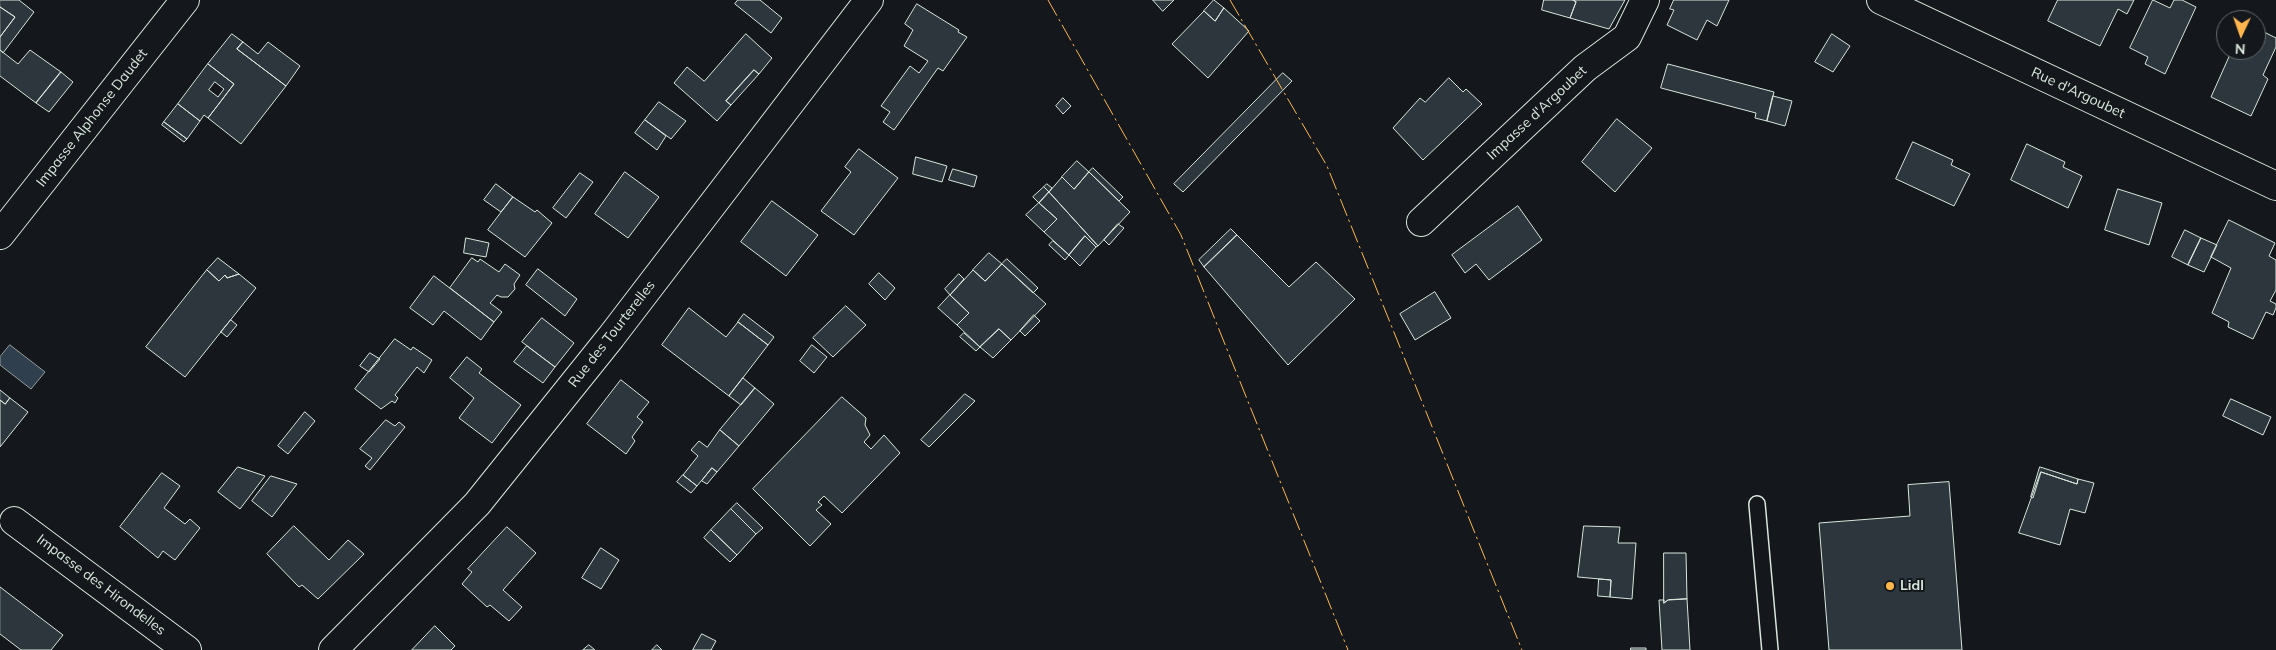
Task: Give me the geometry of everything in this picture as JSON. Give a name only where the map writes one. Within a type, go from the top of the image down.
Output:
[{"type":"street","name":"Impasse Alphonse Daudet","points":[[0,235],[185,0]]},
{"type":"street","name":"Rue des Tourterelles","points":[[334,650],[477,504],[611,337],[869,0]]},
{"type":"street","name":"Impasse d'Argoubet","points":[[1421,222],[1585,68],[1627,37],[1645,0]]},
{"type":"street","name":"Rue d'Argoubet","points":[[1881,0],[2276,186]]},
{"type":"street","name":"Impasse des Hirondelles","points":[[14,521],[187,650]]},
{"type":"lane","points":[[1757,504],[1770,650]]},
{"type":"water","points":[[10,345],[45,372],[31,389],[0,365],[0,357]]},
{"type":"building","points":[[0,0],[19,0],[34,12],[3,53],[0,50],[0,37],[15,17],[0,7]]},
{"type":"building","points":[[738,0],[760,0],[782,18],[771,33],[735,4]]},
{"type":"building","points":[[1153,0],[1174,0],[1163,11]]},
{"type":"building","points":[[1214,0],[1224,8],[1215,21],[1204,11]]},
{"type":"building","points":[[1544,0],[1573,0],[1576,2],[1570,18],[1542,10]]},
{"type":"building","points":[[1573,0],[1625,0],[1609,29],[1570,18],[1576,2]]},
{"type":"building","points":[[1674,0],[1729,0],[1717,26],[1707,20],[1697,40],[1667,25],[1674,10],[1670,9]]},
{"type":"building","points":[[2058,0],[2134,0],[2127,14],[2118,9],[2100,46],[2048,21]]},
{"type":"building","points":[[2153,0],[2170,8],[2174,0],[2182,0],[2196,7],[2165,74],[2145,64],[2148,57],[2130,48]]},
{"type":"building","points":[[917,4],[967,37],[943,71],[938,68],[894,130],[883,122],[890,112],[881,106],[910,66],[919,73],[928,61],[904,46],[913,30],[905,24]]},
{"type":"building","points":[[0,7],[15,17],[0,37]]},
{"type":"building","points":[[1224,8],[1249,31],[1208,78],[1172,44],[1204,11],[1215,21]]},
{"type":"building","points":[[2266,33],[2276,38],[2276,47],[2263,75],[2268,79],[2251,116],[2211,97],[2228,60],[2266,60]]},
{"type":"building","points":[[232,34],[243,42],[237,49],[286,86],[241,144],[208,118],[234,84],[208,64]]},
{"type":"building","points":[[746,34],[772,58],[759,74],[754,70],[726,101],[731,105],[717,121],[674,83],[687,67],[704,81]]},
{"type":"building","points":[[1832,34],[1850,46],[1833,72],[1815,62]]},
{"type":"building","points":[[243,42],[258,54],[268,42],[300,66],[286,86],[237,49]]},
{"type":"building","points":[[0,50],[18,64],[30,50],[61,72],[36,103],[0,76]]},
{"type":"building","points":[[208,64],[234,84],[208,118],[204,115],[200,121],[178,104]],"holes":[[[215,82],[224,89],[218,97],[209,90]]]},
{"type":"building","points":[[1668,64],[1774,92],[1767,121],[1755,118],[1756,113],[1661,88]]},
{"type":"building","points":[[754,70],[759,74],[731,105],[726,101]]},
{"type":"building","points":[[61,72],[73,82],[49,112],[36,103]]},
{"type":"building","points":[[1283,73],[1292,81],[1183,192],[1174,184]]},
{"type":"building","points":[[1449,78],[1463,92],[1466,89],[1482,104],[1423,160],[1393,128],[1420,98],[1425,102]]},
{"type":"building","points":[[1773,96],[1792,101],[1785,126],[1767,121]]},
{"type":"building","points":[[1063,98],[1071,106],[1063,114],[1056,106]]},
{"type":"building","points":[[659,102],[686,121],[671,139],[645,120]]},
{"type":"building","points":[[178,104],[200,121],[187,139],[164,122]]},
{"type":"building","points":[[1617,119],[1652,148],[1615,192],[1582,162]]},
{"type":"building","points":[[645,120],[666,136],[657,150],[635,133]]},
{"type":"building","points":[[164,122],[187,139],[184,142],[162,125]]},
{"type":"building","points":[[1913,142],[1953,160],[1951,165],[1970,174],[1954,206],[1896,179]]},
{"type":"building","points":[[2027,144],[2065,162],[2063,167],[2082,176],[2068,208],[2011,180]]},
{"type":"building","points":[[859,149],[898,178],[854,235],[821,211],[851,172],[845,167]]},
{"type":"building","points":[[916,157],[947,166],[942,182],[913,174]]},
{"type":"building","points":[[1077,161],[1089,172],[1074,189],[1062,177]]},
{"type":"building","points":[[1093,168],[1123,197],[1119,201],[1089,172]]},
{"type":"building","points":[[953,169],[977,176],[974,187],[949,180]]},
{"type":"building","points":[[625,172],[659,197],[628,238],[595,214]]},
{"type":"building","points":[[1089,172],[1130,212],[1098,246],[1049,192],[1062,177],[1074,189]]},
{"type":"building","points":[[580,173],[593,182],[566,218],[553,208]]},
{"type":"building","points":[[496,184],[513,197],[501,212],[484,200]]},
{"type":"building","points":[[1047,184],[1052,188],[1049,192],[1044,187]]},
{"type":"building","points":[[1044,187],[1049,192],[1039,203],[1033,197]]},
{"type":"building","points":[[2118,189],[2162,203],[2149,245],[2105,230]]},
{"type":"building","points":[[1049,192],[1098,246],[1096,247],[1085,236],[1069,255],[1044,232],[1057,219],[1039,203]]},
{"type":"building","points":[[513,197],[535,212],[537,210],[552,223],[525,257],[488,230]]},
{"type":"building","points":[[772,201],[818,235],[786,276],[741,242]]},
{"type":"building","points":[[1039,203],[1057,219],[1044,232],[1026,215]]},
{"type":"building","points":[[1518,206],[1542,240],[1489,280],[1476,264],[1465,273],[1452,255]]},
{"type":"building","points":[[2229,220],[2275,243],[2269,256],[2276,260],[2276,290],[2270,301],[2276,304],[2276,308],[2273,315],[2266,312],[2253,339],[2228,327],[2229,322],[2212,313],[2231,268],[2211,257]]},
{"type":"building","points":[[1118,224],[1124,228],[1109,245],[1104,240]]},
{"type":"building","points":[[1231,229],[1237,235],[1204,267],[1199,260]]},
{"type":"building","points":[[2185,230],[2201,238],[2188,265],[2172,257]]},
{"type":"building","points":[[1237,235],[1289,287],[1316,262],[1355,299],[1288,365],[1204,267]]},
{"type":"building","points":[[1085,236],[1096,247],[1080,266],[1069,255]]},
{"type":"building","points":[[466,238],[489,243],[486,257],[464,253]]},
{"type":"building","points":[[2201,238],[2217,245],[2204,272],[2188,265]]},
{"type":"building","points":[[1053,241],[1069,255],[1065,260],[1049,245]]},
{"type":"building","points":[[989,253],[1002,264],[985,281],[973,270]]},
{"type":"building","points":[[218,258],[239,274],[227,278],[225,275],[219,281],[207,270]]},
{"type":"building","points":[[472,258],[478,262],[480,259],[499,272],[505,264],[520,275],[514,284],[515,289],[508,297],[497,295],[490,303],[502,312],[494,322],[450,288]]},
{"type":"building","points":[[1007,259],[1038,288],[1033,293],[1002,264]]},
{"type":"building","points":[[1002,264],[1046,304],[1011,340],[999,329],[980,347],[957,325],[969,313],[950,295],[973,270],[985,281]]},
{"type":"building","points":[[538,269],[577,299],[565,316],[526,285]]},
{"type":"building","points":[[207,270],[219,281],[225,275],[227,278],[239,274],[256,288],[185,377],[146,347]]},
{"type":"building","points":[[879,273],[895,288],[885,300],[869,284]]},
{"type":"building","points":[[959,274],[964,279],[950,295],[945,289]]},
{"type":"building","points":[[434,276],[494,322],[481,340],[444,311],[433,325],[410,308]]},
{"type":"building","points":[[1435,292],[1451,318],[1415,340],[1400,314]]},
{"type":"building","points":[[950,295],[969,313],[957,325],[938,308]]},
{"type":"building","points":[[846,306],[866,325],[833,357],[813,338]]},
{"type":"building","points":[[689,308],[726,337],[738,322],[768,345],[729,396],[662,345]]},
{"type":"building","points":[[744,314],[774,337],[768,345],[738,322]]},
{"type":"building","points":[[1034,315],[1040,321],[1025,336],[1020,331]]},
{"type":"building","points":[[542,318],[574,343],[555,367],[522,342]]},
{"type":"building","points":[[231,320],[237,325],[227,337],[221,332]]},
{"type":"building","points":[[999,329],[1011,340],[993,358],[980,347]]},
{"type":"building","points":[[964,333],[980,347],[976,351],[960,337]]},
{"type":"building","points":[[395,339],[411,350],[413,347],[432,360],[424,373],[417,367],[395,395],[398,398],[395,403],[392,401],[381,409],[355,389]]},
{"type":"building","points":[[812,345],[827,357],[814,373],[800,361]]},
{"type":"building","points":[[527,346],[555,367],[543,383],[514,362]]},
{"type":"building","points":[[370,353],[380,359],[369,372],[360,366]]},
{"type":"building","points":[[467,357],[482,369],[479,373],[521,405],[492,443],[459,418],[474,398],[450,378]]},
{"type":"building","points":[[743,378],[755,388],[741,405],[729,396]]},
{"type":"building","points":[[621,380],[649,402],[637,417],[643,422],[632,437],[635,441],[626,454],[587,424]]},
{"type":"building","points":[[755,388],[774,404],[739,446],[720,430]]},
{"type":"building","points":[[0,390],[10,398],[5,404],[0,400]]},
{"type":"building","points":[[965,394],[975,401],[929,447],[921,440]]},
{"type":"building","points":[[842,397],[866,418],[865,425],[870,435],[864,442],[871,449],[884,435],[900,453],[842,513],[824,496],[818,502],[822,505],[816,510],[831,524],[810,546],[753,489]]},
{"type":"building","points":[[10,398],[28,412],[0,447],[0,400],[5,404]]},
{"type":"building","points":[[2231,399],[2271,417],[2263,435],[2223,416]]},
{"type":"building","points":[[305,412],[315,421],[288,454],[278,446]]},
{"type":"building","points":[[386,420],[395,426],[399,422],[405,427],[370,470],[365,466],[372,458],[360,449]]},
{"type":"building","points":[[720,430],[739,446],[717,472],[712,468],[697,486],[683,475],[698,456],[691,450],[699,441],[707,447]]},
{"type":"building","points":[[238,467],[265,476],[240,509],[218,492]]},
{"type":"building","points":[[2040,467],[2078,479],[2077,484],[2041,472],[2033,498],[2031,497]]},
{"type":"building","points":[[712,468],[717,472],[707,484],[702,481]]},
{"type":"building","points":[[2041,472],[2077,484],[2078,479],[2094,483],[2085,513],[2070,509],[2060,545],[2019,533]]},
{"type":"building","points":[[162,473],[180,486],[164,508],[185,524],[190,519],[200,528],[175,560],[163,551],[158,558],[120,527]]},
{"type":"building","points":[[683,475],[697,486],[691,493],[677,482]]},
{"type":"building","points":[[271,476],[297,484],[272,517],[252,501]]},
{"type":"building","name":"Lidl","points":[[1949,482],[1962,650],[1829,650],[1819,523],[1910,516],[1908,485]]},
{"type":"building","points":[[737,503],[763,528],[756,534],[731,509]]},
{"type":"building","points":[[731,509],[756,534],[737,555],[711,530]]},
{"type":"building","points":[[294,526],[329,560],[348,540],[364,554],[318,599],[302,585],[299,587],[267,554]]},
{"type":"building","points":[[1584,526],[1620,527],[1618,543],[1636,543],[1632,599],[1610,597],[1611,580],[1578,577]]},
{"type":"building","points":[[507,527],[536,553],[503,590],[522,607],[509,621],[490,605],[487,607],[462,584],[472,572],[468,569]]},
{"type":"building","points":[[711,530],[737,555],[730,562],[704,538]]},
{"type":"building","points":[[601,548],[619,560],[601,589],[582,578]]},
{"type":"building","points":[[1664,553],[1686,553],[1687,599],[1668,600],[1664,603]]},
{"type":"building","points":[[1599,579],[1611,580],[1610,597],[1598,596]]},
{"type":"building","points":[[0,587],[63,635],[51,650],[21,650],[0,634]]},
{"type":"building","points":[[1687,599],[1690,650],[1662,650],[1659,600],[1664,600],[1664,603],[1668,600]]},
{"type":"building","points":[[435,626],[455,646],[451,650],[412,650]]},
{"type":"building","points":[[702,634],[716,641],[711,650],[693,650]]},
{"type":"building","points":[[589,645],[595,650],[583,650]]},
{"type":"building","points":[[657,645],[662,650],[652,650]]},
{"type":"building","points":[[1631,648],[1646,648],[1646,650],[1631,650]]},
{"type":"power","points":[[1048,0],[1181,235],[1348,650]]},
{"type":"power","points":[[1230,0],[1327,166],[1522,650]]},
{"type":"place","name":"Lidl","points":[[1890,586]]}]
